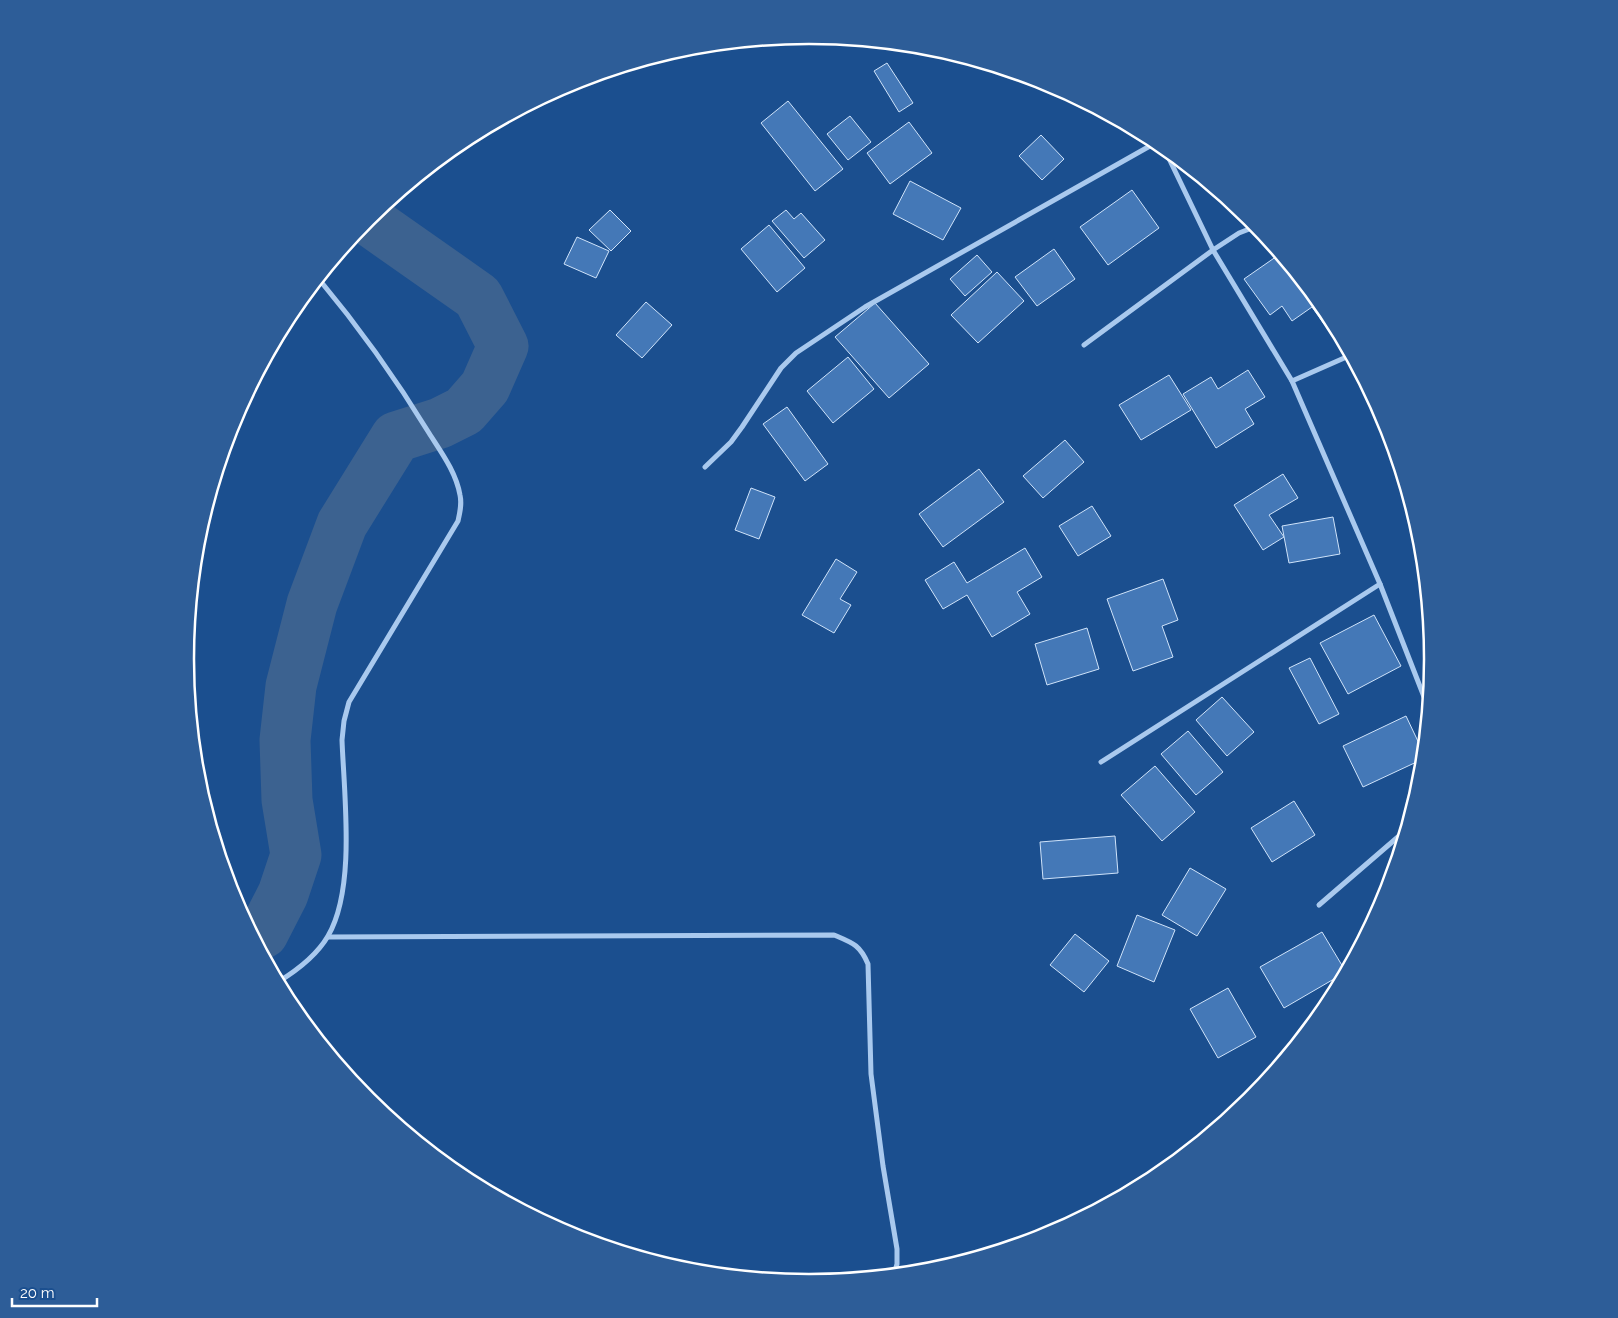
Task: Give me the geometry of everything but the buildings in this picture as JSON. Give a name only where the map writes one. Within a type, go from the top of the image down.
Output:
[{"type":"street","points":[[704,467],[731,442],[781,368],[796,353],[865,307],[1150,146]]},
{"type":"street","points":[[1170,161],[1213,250],[1292,381],[1380,584],[1423,694]]},
{"type":"street","points":[[1084,345],[1213,250],[1249,229]]},
{"type":"street","points":[[283,979],[302,966],[328,937],[341,902],[346,856],[342,740],[349,702],[458,521],[461,509],[457,484],[447,462],[414,408],[355,323],[322,283]]},
{"type":"street","points":[[1292,381],[1345,357]]},
{"type":"street","points":[[1101,762],[1380,584]]},
{"type":"street","points":[[1319,905],[1398,837]]},
{"type":"street","points":[[328,937],[834,935],[847,940],[862,950],[868,964],[871,1074],[882,1166],[897,1249],[896,1268]]},
{"type":"waterway","points":[[259,935],[263,933],[283,894],[296,855],[287,800],[285,740],[291,686],[312,604],[342,524],[396,437],[440,423],[464,411],[485,387],[503,346],[478,297],[374,224]]}]
